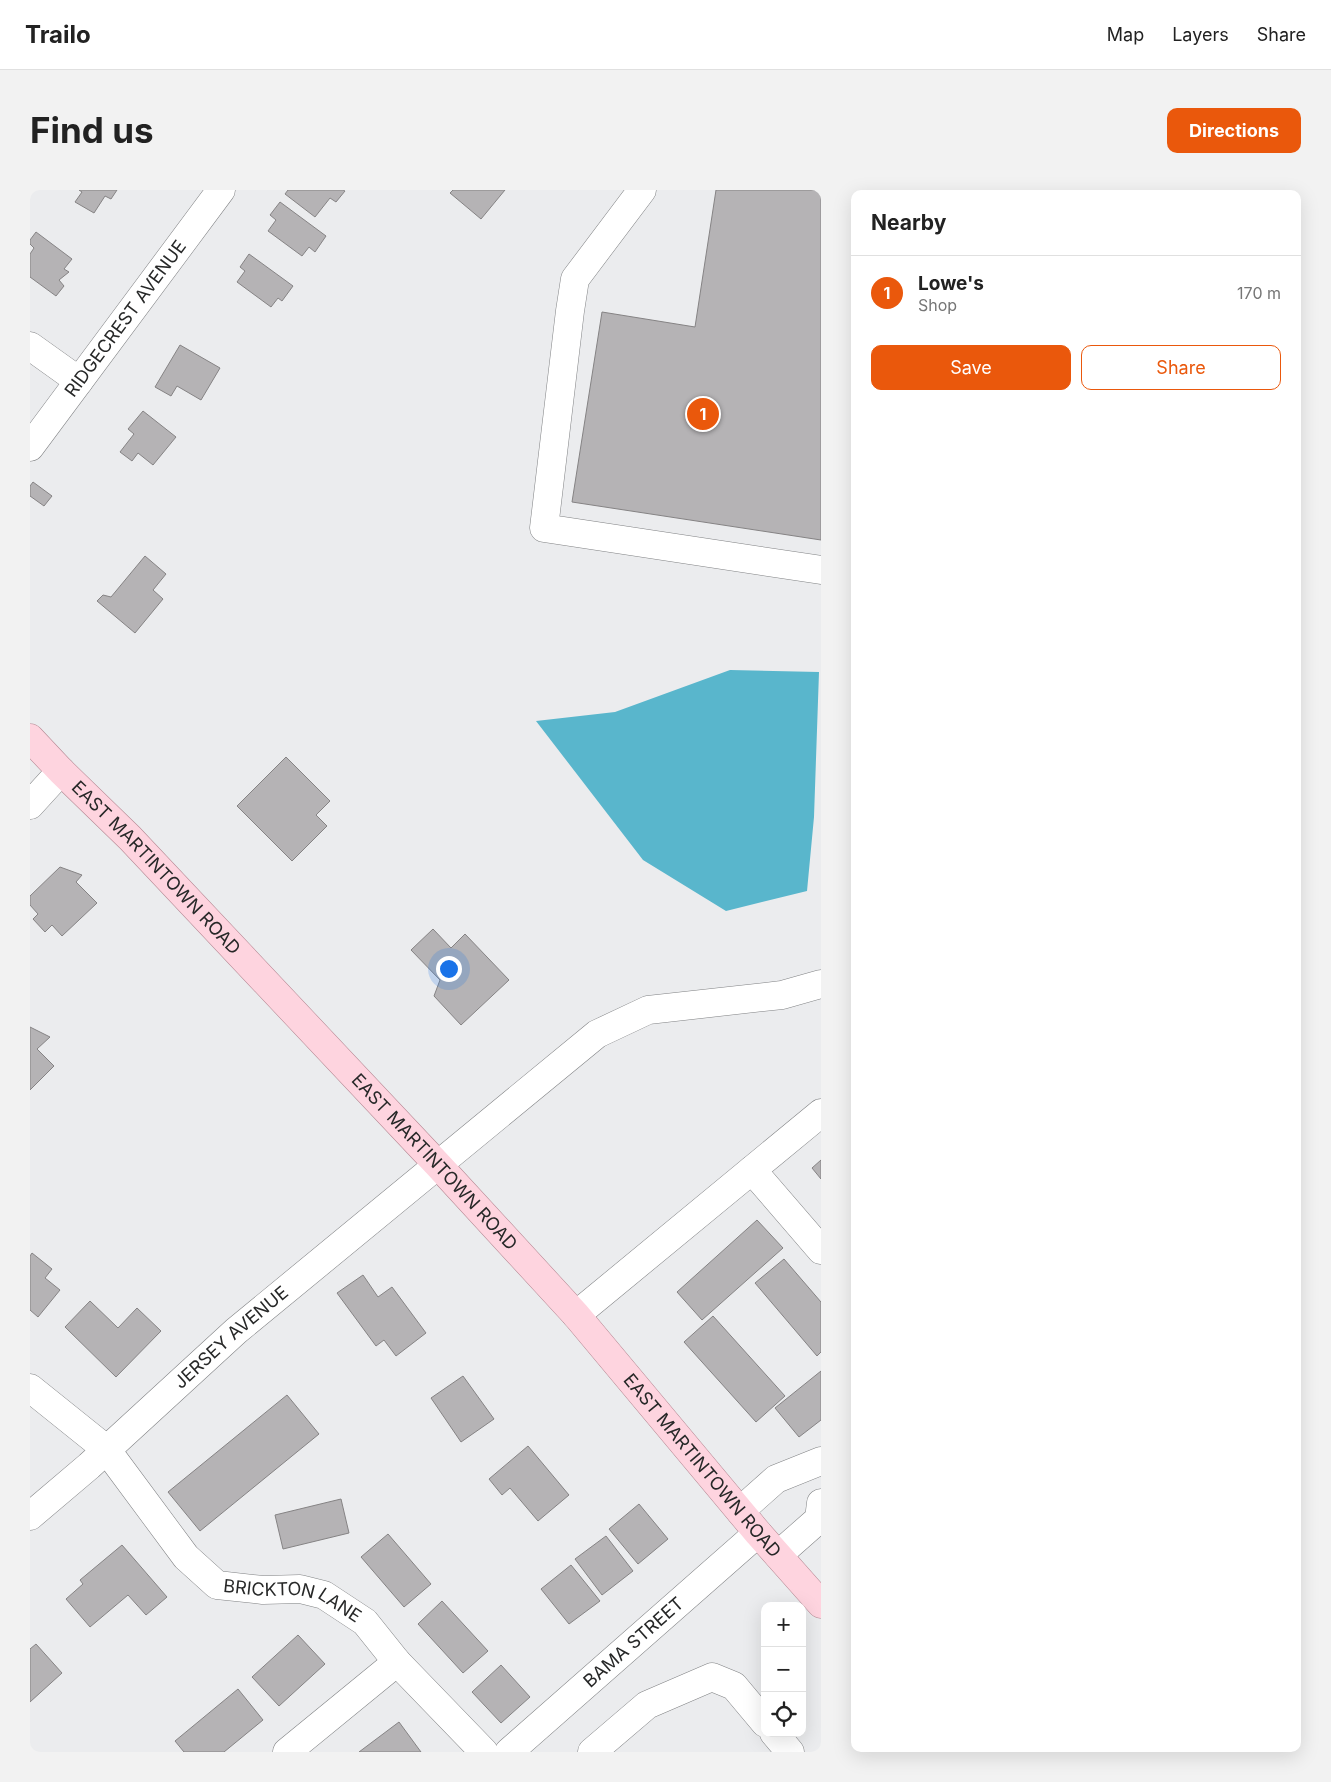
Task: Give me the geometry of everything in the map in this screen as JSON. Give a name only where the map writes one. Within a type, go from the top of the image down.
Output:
[{"type":"main road","name":"EAST MARTINTOWN ROAD","points":[[30,738],[61,772],[130,838],[439,1166],[576,1315],[758,1533],[821,1604]]},
{"type":"street","points":[[642,190],[575,279],[544,528],[821,570]]},
{"type":"street","name":"RIDGECREST AVENUE","points":[[30,447],[215,192]]},
{"type":"street","points":[[30,346],[79,382]]},
{"type":"street","points":[[30,805],[61,772]]},
{"type":"street","name":"JERSEY AVENUE","points":[[30,1516],[236,1331],[439,1166],[597,1034],[648,1010],[782,995],[821,984]]},
{"type":"street","points":[[576,1315],[821,1113]]},
{"type":"street","points":[[752,1170],[821,1250]]},
{"type":"street","name":"BRICKTON LANE","points":[[30,1388],[106,1449],[186,1557],[217,1586],[263,1590],[300,1590],[324,1595],[365,1622],[397,1662],[484,1752]]},
{"type":"street","points":[[740,1511],[776,1479],[821,1466]]},
{"type":"street","points":[[778,1555],[819,1519],[821,1503]]},
{"type":"street","name":"BAMA STREET","points":[[510,1752],[758,1533]]},
{"type":"street","points":[[287,1752],[397,1662]]},
{"type":"street","points":[[592,1752],[647,1705],[712,1677],[734,1686],[761,1717]]},
{"type":"street","points":[[777,1737],[790,1752]]},
{"type":"water","points":[[730,670],[819,672],[814,817],[807,891],[726,911],[643,860],[536,721],[615,712]]},
{"type":"building","points":[[79,190],[117,190],[111,199],[105,196],[94,213],[75,202],[82,192]]},
{"type":"building","points":[[288,190],[345,191],[336,202],[330,198],[315,217],[285,194]]},
{"type":"building","points":[[453,190],[505,190],[481,219],[450,193]]},
{"type":"building","points":[[716,190],[821,190],[821,540],[572,502],[602,312],[695,327]]},
{"type":"building","points":[[280,202],[326,236],[315,252],[309,247],[302,256],[268,231],[276,220],[270,215]]},
{"type":"building","points":[[36,232],[72,259],[64,269],[69,272],[59,280],[64,286],[56,296],[30,277],[30,254],[34,248],[30,244],[30,240]]},
{"type":"building","points":[[249,254],[293,286],[282,301],[278,298],[271,307],[237,282],[245,271],[240,267]]},
{"type":"building","points":[[180,345],[220,368],[201,400],[177,386],[171,396],[155,387]]},
{"type":"building","points":[[143,411],[176,437],[153,465],[138,453],[132,461],[120,452],[134,434],[128,429]]},
{"type":"building","points":[[33,482],[52,496],[44,506],[30,496],[30,486]]},
{"type":"building","points":[[145,556],[166,574],[153,590],[163,599],[135,633],[97,601],[103,595],[111,597]]},
{"type":"building","points":[[286,757],[330,801],[316,815],[327,826],[292,861],[237,806]]},
{"type":"building","points":[[60,867],[82,875],[76,882],[97,903],[62,936],[52,925],[45,932],[33,919],[38,914],[30,905],[30,896]]},
{"type":"building","points":[[433,929],[451,948],[465,934],[509,980],[461,1025],[434,996],[440,980],[411,950]]},
{"type":"building","points":[[30,1027],[50,1037],[37,1049],[54,1066],[30,1090]]},
{"type":"building","points":[[821,1160],[821,1179],[812,1168]]},
{"type":"building","points":[[757,1220],[783,1248],[702,1320],[677,1292]]},
{"type":"building","points":[[32,1253],[52,1269],[45,1278],[60,1290],[38,1317],[30,1310],[30,1256]]},
{"type":"building","points":[[784,1259],[821,1302],[821,1352],[817,1356],[755,1283]]},
{"type":"building","points":[[363,1275],[378,1297],[392,1287],[426,1333],[396,1356],[384,1340],[376,1346],[337,1293]]},
{"type":"building","points":[[90,1301],[118,1328],[137,1308],[161,1331],[116,1377],[65,1327]]},
{"type":"building","points":[[713,1316],[785,1396],[756,1422],[684,1342]]},
{"type":"building","points":[[821,1371],[821,1420],[799,1437],[775,1408]]},
{"type":"building","points":[[463,1376],[494,1419],[461,1442],[431,1398]]},
{"type":"building","points":[[287,1395],[319,1434],[200,1531],[168,1492]]},
{"type":"building","points":[[528,1446],[569,1495],[538,1521],[510,1488],[502,1495],[489,1479]]},
{"type":"building","points":[[341,1499],[349,1533],[283,1549],[275,1515]]},
{"type":"building","points":[[639,1504],[668,1539],[638,1564],[609,1529]]},
{"type":"building","points":[[388,1534],[431,1584],[404,1607],[361,1557]]},
{"type":"building","points":[[606,1536],[633,1571],[602,1595],[575,1559]]},
{"type":"building","points":[[122,1545],[167,1597],[146,1615],[128,1595],[90,1627],[66,1599],[83,1584],[80,1580]]},
{"type":"building","points":[[571,1565],[600,1601],[569,1624],[541,1589]]},
{"type":"building","points":[[442,1601],[488,1651],[463,1673],[418,1624]]},
{"type":"building","points":[[298,1635],[325,1664],[279,1706],[252,1677]]},
{"type":"building","points":[[36,1644],[62,1673],[30,1702],[30,1649]]},
{"type":"building","points":[[501,1665],[530,1697],[501,1723],[472,1692]]},
{"type":"building","points":[[238,1689],[263,1720],[224,1752],[184,1752],[175,1741]]},
{"type":"building","points":[[399,1722],[421,1752],[359,1752]]},
{"type":"place","name":"Lowe's","points":[[703,414]]}]
